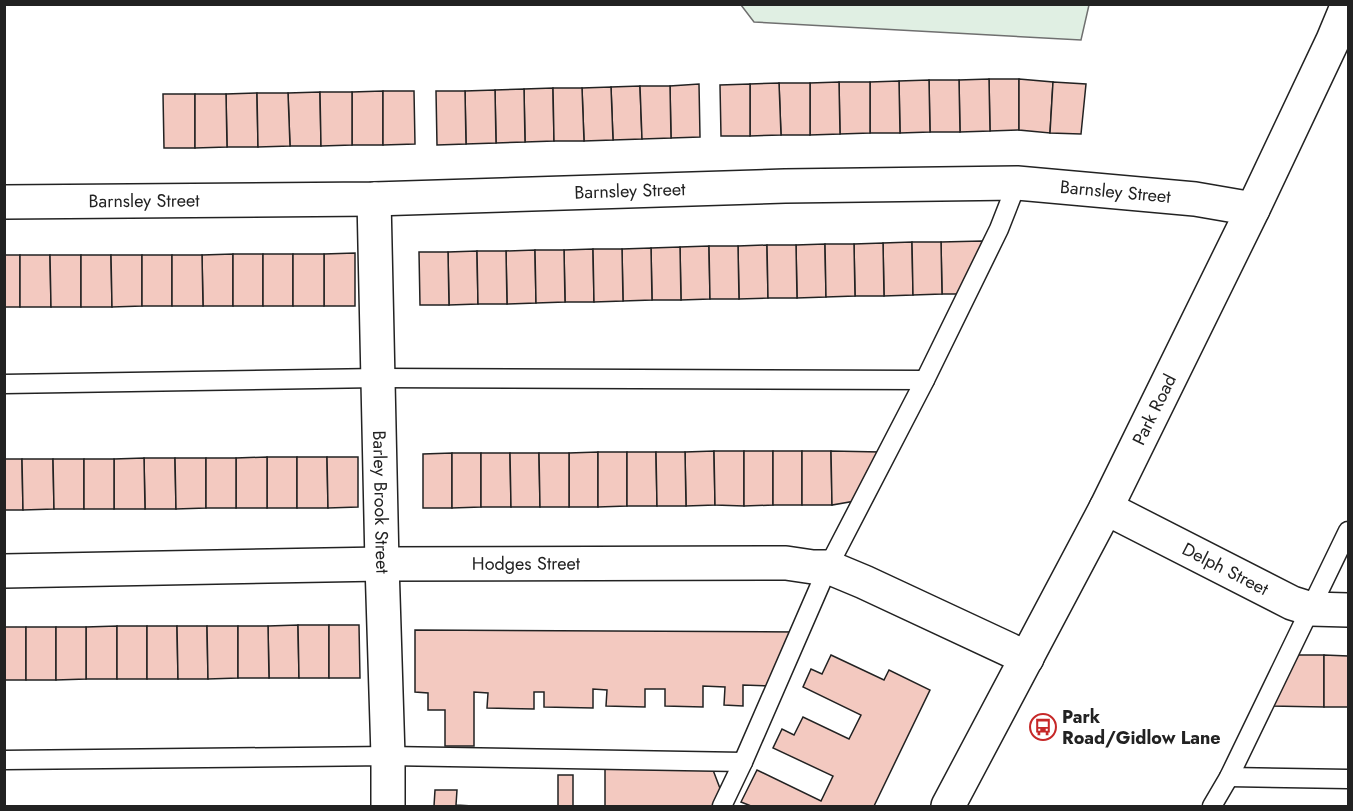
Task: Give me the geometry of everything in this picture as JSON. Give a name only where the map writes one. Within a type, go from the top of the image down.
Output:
[{"type":"street","name":"Park Road","points":[[948,807],[1106,508],[1252,209],[1348,4]]},
{"type":"street","name":"Barnsley Street","points":[[4,202],[374,199],[785,186],[1017,183],[1195,199],[1252,209]]},
{"type":"street","name":"Barley Brook Street","points":[[374,199],[388,807]]},
{"type":"street","name":"Delph Street","points":[[1106,508],[1292,603],[1311,609],[1348,610]]},
{"type":"street","name":"Hodges Street","points":[[4,571],[382,564],[786,563],[828,567],[1027,658]]},
{"type":"lane","points":[[722,807],[828,567],[999,230],[1017,183]]},
{"type":"lane","points":[[4,384],[378,378],[924,380]]},
{"type":"lane","points":[[1212,807],[1229,777],[1348,531]]},
{"type":"lane","points":[[4,760],[388,756],[743,762]]},
{"type":"lane","points":[[1229,777],[1348,779]]},
{"type":"green space","points":[[741,5],[1089,5],[1081,40],[754,22]]},
{"type":"building","points":[[989,79],[1019,79],[1019,130],[990,131]]},
{"type":"building","points":[[989,79],[990,131],[960,132],[959,80]]},
{"type":"building","points":[[1019,79],[1053,82],[1050,133],[1019,130]]},
{"type":"building","points":[[929,80],[959,80],[960,132],[930,132]]},
{"type":"building","points":[[929,80],[930,132],[900,133],[899,81]]},
{"type":"building","points":[[899,81],[900,133],[870,133],[870,82]]},
{"type":"building","points":[[839,82],[870,82],[870,133],[840,134]]},
{"type":"building","points":[[839,82],[840,134],[810,135],[810,83]]},
{"type":"building","points":[[1053,82],[1086,84],[1081,134],[1050,133]]},
{"type":"building","points":[[779,83],[810,83],[810,135],[781,135]]},
{"type":"building","points":[[779,83],[781,135],[750,136],[750,84]]},
{"type":"building","points":[[699,84],[700,137],[671,138],[670,86]]},
{"type":"building","points":[[750,84],[750,136],[721,136],[720,85]]},
{"type":"building","points":[[640,86],[642,139],[613,140],[611,87]]},
{"type":"building","points":[[640,86],[670,86],[671,138],[642,139]]},
{"type":"building","points":[[611,87],[613,140],[584,141],[582,88]]},
{"type":"building","points":[[553,88],[554,141],[525,142],[524,89]]},
{"type":"building","points":[[553,88],[582,88],[584,141],[554,141]]},
{"type":"building","points":[[524,89],[525,142],[496,143],[495,90]]},
{"type":"building","points":[[495,90],[496,143],[466,144],[465,91]]},
{"type":"building","points":[[383,91],[383,145],[352,145],[352,92]]},
{"type":"building","points":[[383,91],[414,91],[415,144],[383,145]]},
{"type":"building","points":[[436,91],[465,91],[466,144],[437,145]]},
{"type":"building","points":[[320,92],[321,146],[290,146],[288,93]]},
{"type":"building","points":[[320,92],[352,92],[352,145],[321,146]]},
{"type":"building","points":[[257,93],[258,147],[227,147],[226,94]]},
{"type":"building","points":[[257,93],[288,93],[290,146],[258,147]]},
{"type":"building","points":[[163,94],[195,94],[195,148],[164,148]]},
{"type":"building","points":[[195,94],[226,94],[227,147],[195,148]]},
{"type":"building","points":[[982,241],[982,261],[963,294],[942,294],[941,242]]},
{"type":"building","points":[[912,242],[913,295],[884,296],[883,243]]},
{"type":"building","points":[[912,242],[941,242],[942,294],[913,295]]},
{"type":"building","points":[[883,243],[884,296],[855,296],[854,244]]},
{"type":"building","points":[[825,244],[826,297],[797,298],[796,245]]},
{"type":"building","points":[[825,244],[854,244],[855,296],[826,297]]},
{"type":"building","points":[[767,245],[768,298],[739,299],[738,246]]},
{"type":"building","points":[[767,245],[796,245],[797,298],[768,298]]},
{"type":"building","points":[[709,246],[710,299],[681,300],[680,247]]},
{"type":"building","points":[[709,246],[738,246],[739,299],[710,299]]},
{"type":"building","points":[[680,247],[681,300],[652,300],[651,248]]},
{"type":"building","points":[[651,248],[652,300],[623,301],[622,249]]},
{"type":"building","points":[[593,249],[594,302],[565,302],[564,250]]},
{"type":"building","points":[[593,249],[622,249],[623,301],[594,302]]},
{"type":"building","points":[[535,250],[536,303],[507,304],[506,251]]},
{"type":"building","points":[[535,250],[564,250],[565,302],[536,303]]},
{"type":"building","points":[[477,251],[478,304],[449,305],[448,252]]},
{"type":"building","points":[[477,251],[506,251],[507,304],[478,304]]},
{"type":"building","points":[[419,252],[448,252],[449,305],[420,305]]},
{"type":"building","points":[[355,253],[355,306],[324,306],[324,254]]},
{"type":"building","points":[[233,254],[233,306],[203,306],[202,255]]},
{"type":"building","points":[[233,254],[263,254],[263,306],[233,306]]},
{"type":"building","points":[[263,254],[293,254],[293,306],[263,306]]},
{"type":"building","points":[[293,254],[324,254],[324,306],[293,306]]},
{"type":"building","points":[[4,255],[20,255],[20,307],[4,307]]},
{"type":"building","points":[[20,255],[50,255],[51,307],[20,307]]},
{"type":"building","points":[[50,255],[81,255],[81,307],[51,307]]},
{"type":"building","points":[[81,255],[111,255],[112,307],[81,307]]},
{"type":"building","points":[[111,255],[142,255],[142,306],[112,307]]},
{"type":"building","points":[[142,255],[172,255],[172,306],[142,306]]},
{"type":"building","points":[[172,255],[202,255],[203,306],[172,306]]},
{"type":"building","points":[[714,451],[715,505],[686,506],[685,452]]},
{"type":"building","points":[[714,451],[744,451],[744,506],[715,505]]},
{"type":"building","points":[[744,451],[773,451],[773,505],[744,506]]},
{"type":"building","points":[[773,451],[802,451],[802,505],[773,505]]},
{"type":"building","points":[[802,451],[831,451],[832,505],[802,505]]},
{"type":"building","points":[[831,451],[880,452],[855,501],[832,505]]},
{"type":"building","points":[[598,452],[598,507],[569,507],[569,453]]},
{"type":"building","points":[[598,452],[627,452],[627,506],[598,507]]},
{"type":"building","points":[[627,452],[656,452],[657,506],[627,506]]},
{"type":"building","points":[[656,452],[685,452],[686,506],[657,506]]},
{"type":"building","points":[[452,453],[452,508],[423,508],[423,454]]},
{"type":"building","points":[[452,453],[481,453],[481,507],[452,508]]},
{"type":"building","points":[[481,453],[510,453],[511,507],[481,507]]},
{"type":"building","points":[[510,453],[539,453],[540,507],[511,507]]},
{"type":"building","points":[[539,453],[569,453],[569,507],[540,507]]},
{"type":"building","points":[[267,457],[297,457],[297,508],[267,508]]},
{"type":"building","points":[[267,457],[267,508],[236,508],[236,458]]},
{"type":"building","points":[[297,457],[327,457],[328,508],[297,508]]},
{"type":"building","points":[[327,457],[358,457],[358,507],[328,508]]},
{"type":"building","points":[[144,458],[175,458],[176,509],[145,509]]},
{"type":"building","points":[[144,458],[145,509],[114,509],[114,459]]},
{"type":"building","points":[[175,458],[206,458],[206,508],[176,509]]},
{"type":"building","points":[[206,458],[236,458],[236,508],[206,508]]},
{"type":"building","points":[[4,459],[22,459],[23,510],[4,510]]},
{"type":"building","points":[[22,459],[53,459],[54,509],[23,510]]},
{"type":"building","points":[[53,459],[84,459],[84,509],[54,509]]},
{"type":"building","points":[[84,459],[114,459],[114,509],[84,509]]},
{"type":"building","points":[[298,625],[299,678],[269,678],[268,626]]},
{"type":"building","points":[[298,625],[329,625],[329,678],[299,678]]},
{"type":"building","points":[[329,625],[359,625],[360,678],[329,678]]},
{"type":"building","points":[[117,626],[117,679],[86,679],[86,627]]},
{"type":"building","points":[[117,626],[147,626],[147,679],[117,679]]},
{"type":"building","points":[[147,626],[177,626],[178,679],[147,679]]},
{"type":"building","points":[[177,626],[207,626],[208,679],[178,679]]},
{"type":"building","points":[[207,626],[238,626],[238,678],[208,679]]},
{"type":"building","points":[[238,626],[268,626],[269,678],[238,678]]},
{"type":"building","points":[[4,627],[26,627],[26,680],[4,680]]},
{"type":"building","points":[[26,627],[56,627],[56,680],[26,680]]},
{"type":"building","points":[[56,627],[86,627],[86,679],[56,680]]},
{"type":"building","points":[[415,630],[798,632],[773,686],[743,685],[743,706],[724,705],[725,687],[703,686],[703,707],[665,706],[665,689],[645,689],[645,707],[606,706],[607,690],[593,689],[593,708],[544,707],[544,692],[534,692],[534,709],[487,708],[488,693],[474,692],[474,746],[445,746],[445,710],[428,710],[428,693],[415,692]]},
{"type":"building","points":[[831,655],[884,680],[889,670],[930,690],[874,806],[751,806],[741,802],[757,770],[821,801],[833,776],[773,748],[782,729],[794,735],[803,717],[849,739],[861,715],[803,687],[811,669],[822,674]]},
{"type":"building","points":[[1295,655],[1324,655],[1324,707],[1270,706]]},
{"type":"building","points":[[1324,655],[1348,656],[1348,707],[1324,707]]},
{"type":"building","points":[[605,769],[713,770],[721,791],[713,806],[605,806]]},
{"type":"building","points":[[558,775],[573,775],[573,806],[558,806]]},
{"type":"building","points":[[435,790],[457,790],[456,805],[473,806],[434,806]]},
{"type":"place","name":"Park Road/Gidlow Lane","points":[[1043,727]]}]
